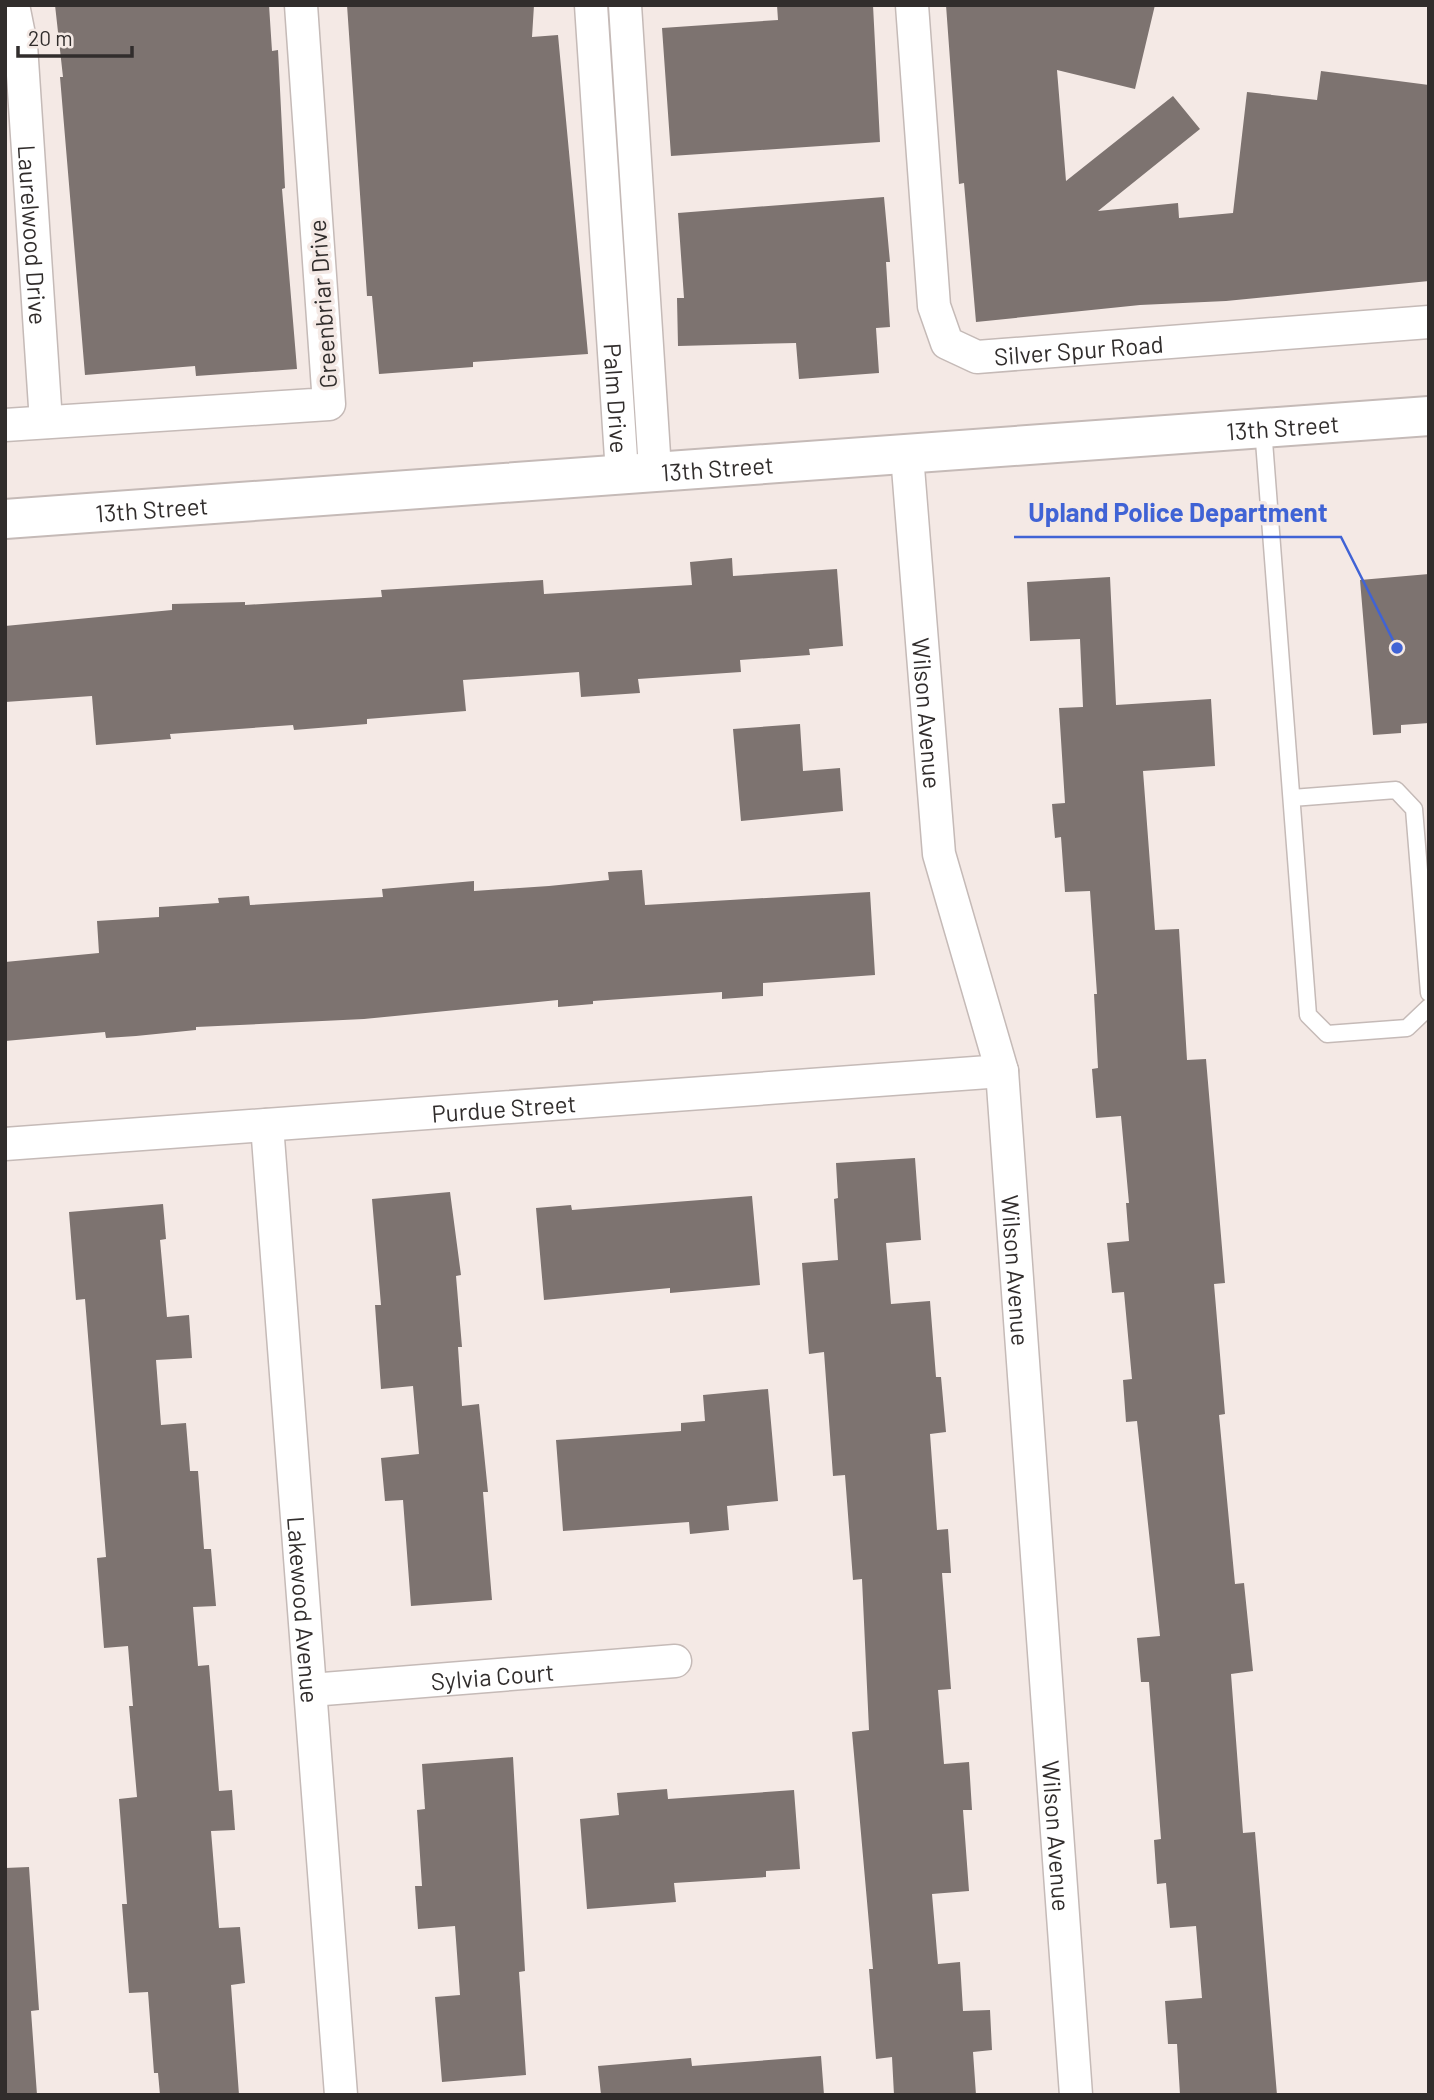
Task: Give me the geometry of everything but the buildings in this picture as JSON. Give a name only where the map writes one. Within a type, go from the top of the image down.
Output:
[{"type":"street","name":"Laurelwood Drive","points":[[13,5],[21,45],[46,422]]},
{"type":"street","name":"Greenbriar Drive","points":[[46,422],[329,404],[301,5]]},
{"type":"street","name":"Palm Drive","points":[[591,5],[613,324],[639,471]]},
{"type":"street","name":"Palm Drive","points":[[625,5],[645,321],[639,471]]},
{"type":"street","name":"Silver Spur Road","points":[[912,5],[934,306],[947,343],[977,357],[1429,322]]},
{"type":"street","points":[[594,56],[628,54]]},
{"type":"street","points":[[600,144],[635,142]]},
{"type":"street","points":[[607,238],[640,234]]},
{"type":"street","name":"Palm Drive","points":[[613,324],[645,321]]},
{"type":"street","name":"13th Street","points":[[5,519],[639,471],[907,455],[1429,416]]},
{"type":"street","points":[[5,425],[46,422]]},
{"type":"street","name":"Wilson Avenue","points":[[907,455],[939,854],[1002,1071],[1076,2095]]},
{"type":"street","name":"Purdue Street","points":[[5,1144],[1002,1071]]},
{"type":"street","name":"Lakewood Avenue","points":[[267,1125],[341,2095]]},
{"type":"street","name":"Sylvia Court","points":[[311,1690],[675,1661]]},
{"type":"lane","points":[[1264,428],[1308,1015],[1327,1034],[1407,1028],[1429,1007]]},
{"type":"lane","points":[[1292,799],[1396,790],[1414,809],[1429,993]]},
{"type":"place","name":"Upland Police Department","points":[[1397,648]]}]
